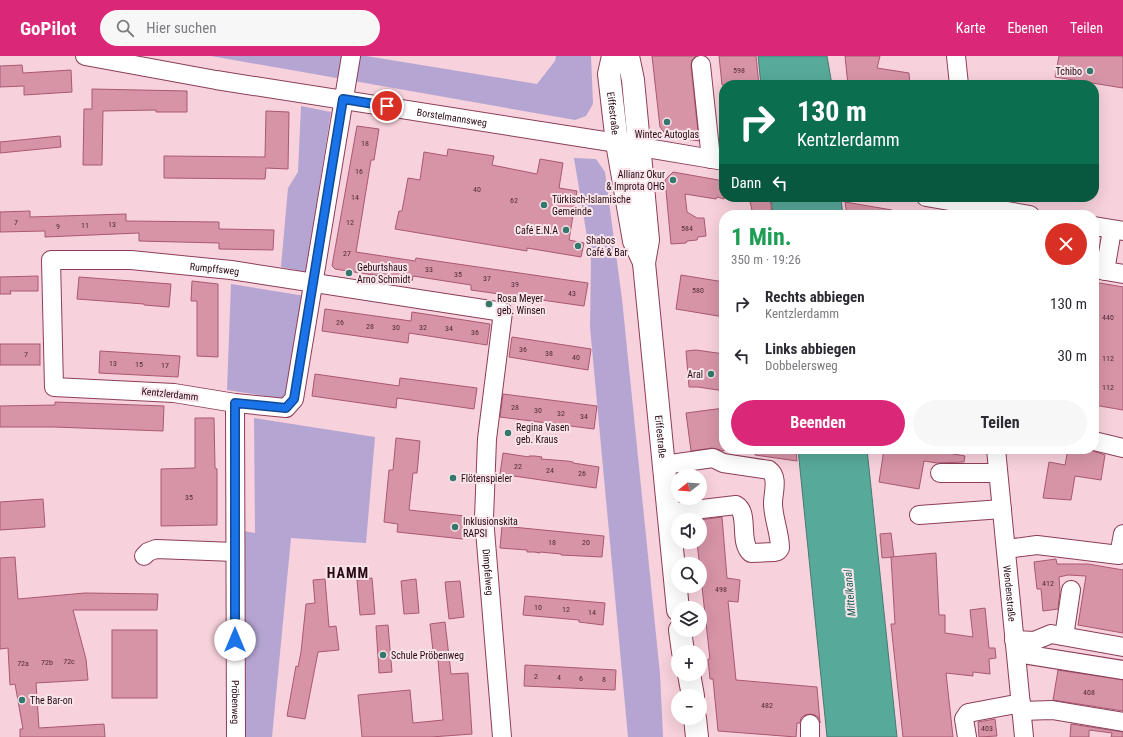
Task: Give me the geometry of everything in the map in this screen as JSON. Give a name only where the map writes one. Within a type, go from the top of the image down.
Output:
[{"type":"main road","name":"Eiffestraße","points":[[613,56],[610,74],[617,143],[634,241],[644,263]]},
{"type":"main road","name":"Eiffestraße","points":[[628,56],[633,80],[648,240],[644,263],[677,601]]},
{"type":"main road","points":[[681,725],[682,737]]},
{"type":"main road","points":[[696,725],[697,737]]},
{"type":"street","name":"Borstelmannsweg","points":[[85,56],[216,80],[343,99],[718,160]]},
{"type":"street","points":[[314,283],[351,56]]},
{"type":"street","points":[[956,56],[958,80]]},
{"type":"street","points":[[701,65],[718,160]]},
{"type":"street","points":[[952,202],[998,210]]},
{"type":"street","points":[[1099,227],[1118,231],[1100,270],[1123,274]]},
{"type":"street","name":"Rumpffsweg","points":[[54,386],[51,260],[161,262],[231,270],[503,312]]},
{"type":"street","name":"Kentzlerdamm","points":[[54,386],[174,393],[235,403],[286,408],[294,399],[314,283]]},
{"type":"street","name":"Dimpfelweg","points":[[502,737],[484,518],[488,439],[503,312]]},
{"type":"street","name":"Pröbenweg","points":[[235,403],[236,737]]},
{"type":"street","points":[[1099,442],[1123,448]]},
{"type":"street","name":"Wendenstraße","points":[[996,454],[1024,737]]},
{"type":"street","points":[[664,464],[713,458],[723,463],[769,470],[772,472],[775,479],[773,505],[780,548],[778,551],[774,552],[751,553],[746,544],[741,510],[736,505],[668,513]]},
{"type":"street","points":[[940,473],[998,473]]},
{"type":"street","points":[[919,516],[1002,509]]},
{"type":"street","points":[[1006,549],[1037,545],[1121,555],[1123,534]]},
{"type":"street","points":[[144,556],[148,552],[156,549],[235,552]]},
{"type":"street","points":[[1063,636],[1072,590]]},
{"type":"street","points":[[1015,647],[1051,634],[1123,647]]},
{"type":"street","points":[[1015,647],[1123,670]]},
{"type":"street","points":[[967,737],[964,719],[968,713],[1021,707],[1052,710],[1123,722]]},
{"type":"shaded area","points":[[211,56],[366,56],[537,84],[555,61],[556,56],[591,56],[593,104],[586,116],[575,120]]},
{"type":"shaded area","points":[[301,106],[331,112],[306,272],[281,267],[288,188],[298,172]]},
{"type":"shaded area","points":[[574,158],[596,159],[605,172],[622,299],[660,674],[663,737],[628,737],[590,327],[591,261]]},
{"type":"shaded area","points":[[231,284],[305,296],[290,400],[227,390]]},
{"type":"shaded area","points":[[254,418],[375,437],[366,543],[291,538],[272,737],[243,737],[244,531],[255,533]]},
{"type":"water","points":[[758,56],[827,56],[831,80],[760,80]]},
{"type":"water","points":[[772,202],[841,202],[842,210],[772,210]]},
{"type":"water","name":"Mittelkanal","points":[[799,454],[868,454],[897,737],[827,737]]},
{"type":"building","points":[[652,56],[696,56],[692,60],[691,66],[699,141],[667,136],[660,127]]},
{"type":"building","points":[[719,56],[756,56],[758,80],[721,80]]},
{"type":"building","points":[[845,56],[880,56],[877,68],[909,73],[910,80],[847,80]]},
{"type":"building","name":"Tchibo","points":[[1059,56],[1123,56],[1123,88],[1099,84],[1099,80],[1074,80],[1055,77]]},
{"type":"building","points":[[22,65],[23,73],[71,70],[72,92],[24,95],[24,86],[0,87],[0,66]]},
{"type":"building","points":[[92,89],[187,91],[187,112],[156,112],[156,110],[103,111],[102,165],[83,165],[84,109],[92,109]]},
{"type":"building","points":[[266,111],[289,112],[288,169],[266,168],[265,179],[164,178],[164,156],[265,157]]},
{"type":"building","points":[[357,126],[379,129],[374,160],[371,160],[356,252],[415,261],[416,258],[588,283],[584,306],[471,290],[471,285],[413,276],[412,281],[335,269],[332,266]]},
{"type":"building","points":[[60,136],[61,147],[0,153],[0,142]]},
{"type":"building","points":[[448,149],[494,156],[492,165],[537,174],[540,159],[563,163],[559,188],[577,191],[569,240],[584,243],[581,257],[527,248],[527,251],[395,229],[399,211],[402,211],[408,178],[420,180],[424,152],[447,156]]},
{"type":"building","points":[[673,172],[719,180],[719,198],[717,197],[716,199],[685,194],[687,212],[697,218],[704,218],[706,236],[698,237],[697,240],[687,241],[686,243],[671,244],[665,180]]},
{"type":"building","points":[[750,202],[771,202],[771,210],[752,210]]},
{"type":"building","points":[[845,202],[892,210],[846,210]]},
{"type":"building","points":[[30,211],[30,217],[126,214],[126,221],[219,222],[219,229],[274,230],[273,250],[219,249],[219,243],[139,241],[139,233],[45,237],[45,231],[0,232],[0,212]]},
{"type":"building","points":[[681,275],[719,281],[719,316],[676,309]]},
{"type":"building","points":[[38,276],[38,291],[10,291],[11,294],[0,294],[0,277]]},
{"type":"building","points":[[79,277],[171,284],[169,307],[77,299]]},
{"type":"building","points":[[192,281],[218,284],[218,357],[197,356],[197,301],[191,301]]},
{"type":"building","points":[[1099,283],[1123,287],[1123,410],[1099,406]]},
{"type":"building","points":[[325,309],[411,321],[412,312],[490,324],[487,345],[409,333],[408,343],[322,331]]},
{"type":"building","points":[[512,337],[591,349],[588,370],[509,357]]},
{"type":"building","points":[[0,344],[40,344],[40,365],[0,365]]},
{"type":"building","points":[[696,350],[719,353],[719,390],[689,387],[686,351]]},
{"type":"building","points":[[100,351],[180,356],[178,377],[99,373]]},
{"type":"building","points":[[315,374],[399,386],[400,378],[477,388],[474,409],[397,398],[396,408],[312,396]]},
{"type":"building","points":[[503,394],[597,406],[594,429],[500,417]]},
{"type":"building","points":[[55,402],[164,406],[163,431],[54,427],[0,427],[0,406],[55,405]]},
{"type":"building","points":[[719,409],[719,450],[712,448],[691,451],[686,413]]},
{"type":"building","points":[[195,418],[214,418],[215,468],[217,469],[217,525],[161,526],[161,469],[195,468]]},
{"type":"building","points":[[396,438],[420,441],[417,473],[413,473],[409,510],[465,516],[463,539],[397,532],[398,524],[384,522],[389,470],[393,470]]},
{"type":"building","points":[[503,453],[529,457],[542,457],[541,459],[567,461],[599,467],[596,488],[500,474]]},
{"type":"building","points":[[1099,453],[1105,455],[1101,480],[1075,476],[1071,500],[1043,498],[1049,462],[1065,465],[1067,454]]},
{"type":"building","points":[[796,454],[797,461],[755,455]]},
{"type":"building","points":[[883,454],[953,454],[965,456],[964,462],[937,463],[924,461],[919,489],[879,482]]},
{"type":"building","points":[[43,499],[45,527],[0,530],[0,502]]},
{"type":"building","points":[[722,517],[727,578],[740,580],[738,602],[728,601],[736,680],[817,687],[820,723],[819,718],[815,715],[805,715],[801,718],[800,723],[797,723],[796,737],[718,731],[713,679],[710,679],[708,659],[710,659],[707,632],[707,601],[704,601],[703,593],[707,593],[707,557],[699,557],[698,549],[707,549],[707,519]]},
{"type":"building","points":[[502,526],[604,536],[602,557],[527,552],[527,550],[500,548]]},
{"type":"building","points":[[891,533],[894,557],[882,558],[880,534]]},
{"type":"building","points":[[936,553],[939,615],[945,615],[945,633],[973,637],[970,610],[985,608],[989,648],[995,648],[996,658],[989,659],[990,674],[973,672],[973,676],[946,673],[953,737],[903,737],[891,624],[895,624],[891,557]]},
{"type":"building","points":[[15,557],[18,599],[85,593],[158,594],[157,610],[73,610],[86,659],[88,680],[36,683],[39,728],[104,724],[105,737],[20,737],[20,729],[23,729],[15,684],[10,685],[8,648],[0,649],[0,558]]},
{"type":"building","points":[[1056,559],[1057,564],[1088,564],[1123,570],[1123,633],[1078,625],[1086,576],[1068,575],[1059,577],[1060,591],[1058,609],[1043,611],[1041,589],[1037,589],[1034,562]]},
{"type":"building","points":[[372,578],[375,614],[360,615],[357,580]]},
{"type":"building","points":[[325,579],[329,627],[336,626],[339,650],[318,652],[305,719],[287,716],[296,666],[298,667],[301,652],[306,604],[315,603],[313,580]]},
{"type":"building","points":[[416,579],[419,613],[404,614],[401,581]]},
{"type":"building","points":[[460,581],[464,617],[449,619],[445,582]]},
{"type":"building","points":[[525,596],[605,603],[603,625],[579,622],[579,620],[523,615]]},
{"type":"building","points":[[445,622],[451,674],[468,673],[472,734],[431,737],[362,737],[358,695],[410,690],[413,723],[443,720],[438,660],[434,660],[430,624]]},
{"type":"building","points":[[388,625],[392,672],[379,673],[376,626]]},
{"type":"building","points":[[112,630],[157,630],[157,698],[112,698]]},
{"type":"building","points":[[525,665],[616,670],[615,690],[524,686]]},
{"type":"building","points":[[1058,670],[1123,680],[1123,711],[1053,700]]},
{"type":"building","points":[[995,719],[997,736],[979,737],[978,722]]},
{"type":"building","points":[[1071,724],[1123,732],[1123,737],[1111,737],[1112,733],[1089,730],[1089,737],[1070,737]]},
{"type":"place","name":"Tchibo","points":[[1090,71]]},
{"type":"place","name":"Wintec Autoglas","points":[[667,122]]},
{"type":"place","name":"Allianz Okur & Improta OHG","points":[[673,180]]},
{"type":"place","name":"Türkisch-Islamische Gemeinde","points":[[544,205]]},
{"type":"place","name":"Café E.N.A","points":[[566,230]]},
{"type":"place","name":"Shabos Café & Bar","points":[[578,246]]},
{"type":"place","name":"Geburtshaus Arno Schmidt","points":[[349,273]]},
{"type":"place","name":"Rosa Meyer geb. Winsen","points":[[489,304]]},
{"type":"place","name":"Aral","points":[[711,374]]},
{"type":"place","name":"Regina Vasen geb. Kraus","points":[[508,433]]},
{"type":"place","name":"Flötenspieler","points":[[453,478]]},
{"type":"place","name":"Inklusionskita RAPSI","points":[[455,527]]},
{"type":"place","name":"Schule Pröbenweg","points":[[383,655]]},
{"type":"place","name":"The Bar-on","points":[[22,700]]},
{"type":"district","name":"HAMM","points":[[348,573]]},
{"type":"route","points":[[235,640],[235,403],[286,408],[294,399],[343,99],[387,106]]}]
